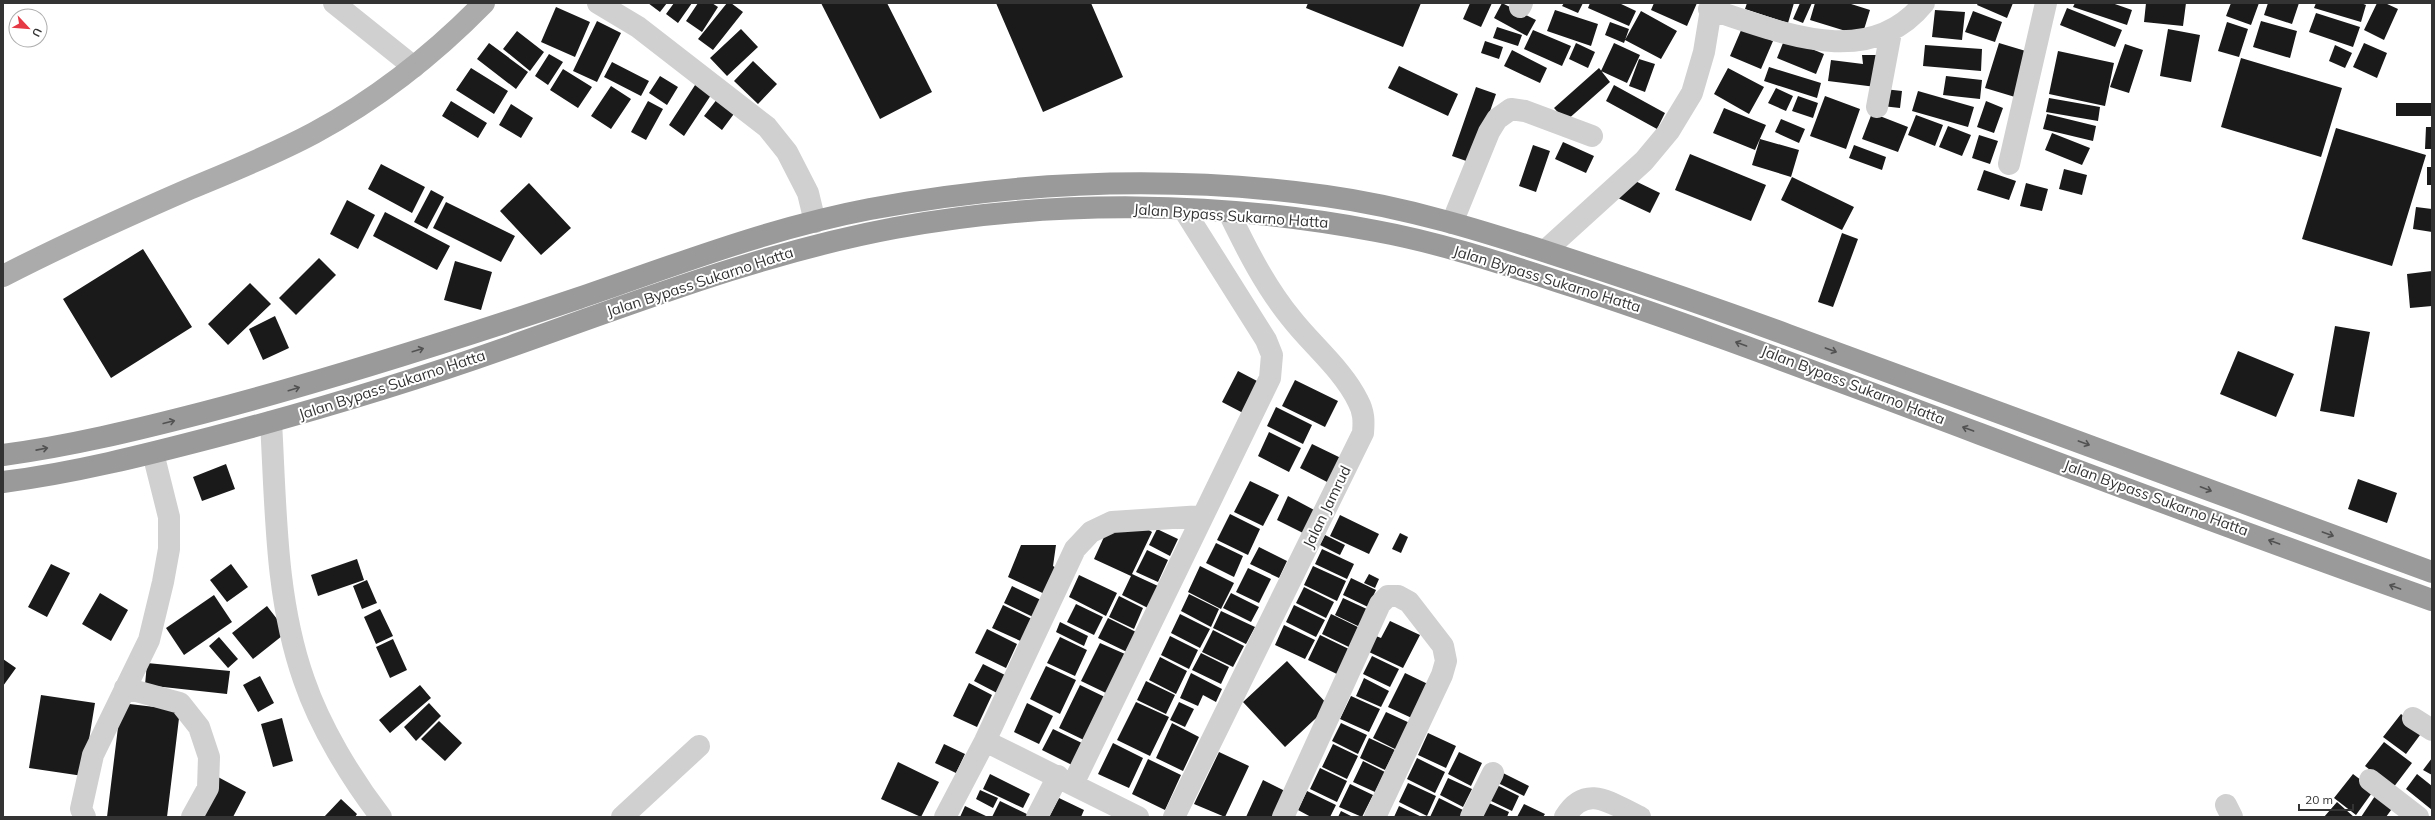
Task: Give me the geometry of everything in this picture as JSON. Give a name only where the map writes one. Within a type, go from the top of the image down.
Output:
[{"type":"highway","name":"Jalan Bypass Sukarno Hatta","points":[[3,455],[97,439],[282,392],[494,326],[706,253],[815,222],[865,210],[944,197],[1029,188],[1141,183],[1235,187],[1331,197],[1452,223],[1545,251],[1718,310],[2007,414],[2432,572]]},
{"type":"highway","name":"Jalan Bypass Sukarno Hatta","points":[[3,482],[153,453],[271,422],[500,350],[716,274],[834,241],[899,228],[1033,211],[1092,208],[1184,210],[1322,222],[1378,231],[1508,266],[1711,333],[2432,600]]},
{"type":"highway","points":[[494,326],[500,350]]},
{"type":"highway","points":[[1997,439],[2012,440],[2019,434],[2016,421],[2007,414]]},
{"type":"highway","points":[[2047,458],[2038,451],[2035,440],[2044,433],[2056,433]]},
{"type":"main road","points":[[3,276],[91,232],[282,149],[351,110],[414,67],[444,42],[484,3]]},
{"type":"street","points":[[334,3],[414,67]]},
{"type":"street","points":[[598,3],[638,27],[767,127],[791,159],[808,193],[815,222]]},
{"type":"street","points":[[1545,251],[1644,161],[1670,131],[1692,93],[1704,52],[1710,6],[1781,32],[1829,43],[1862,39],[1891,32],[1912,18],[1924,3]]},
{"type":"street","points":[[2008,164],[2046,3]]},
{"type":"street","points":[[1877,107],[1891,32]]},
{"type":"street","points":[[1452,223],[1489,132],[1497,119],[1510,110],[1525,111],[1592,136]]},
{"type":"street","points":[[1037,817],[1065,780],[1202,516],[1262,398],[1270,378],[1272,355],[1266,340],[1184,210]]},
{"type":"street","name":"Jalan Jamrud","points":[[1174,817],[1360,440],[1365,417],[1358,400],[1343,379],[1290,318],[1257,270],[1229,213]]},
{"type":"street","points":[[271,422],[281,576],[292,638],[304,681],[329,735],[381,817]]},
{"type":"street","points":[[85,817],[81,809],[94,755],[149,640],[169,549],[169,517],[153,453]]},
{"type":"street","points":[[945,817],[985,741],[1075,549],[1091,532],[1112,522],[1202,516]]},
{"type":"street","points":[[1283,817],[1380,604],[1388,596],[1398,596],[1409,602],[1443,646],[1446,661],[1375,817]]},
{"type":"street","points":[[125,688],[180,703],[199,727],[209,757],[208,788],[192,817]]},
{"type":"street","points":[[2413,718],[2432,730]]},
{"type":"street","points":[[985,741],[1134,816]]},
{"type":"street","points":[[622,817],[699,746]]},
{"type":"street","points":[[1471,817],[1493,772]]},
{"type":"street","points":[[2370,780],[2418,817]]},
{"type":"street","points":[[1565,817],[1578,801],[1595,796],[1640,817]]},
{"type":"building","points":[[648,3],[667,3],[660,12]]},
{"type":"building","points":[[674,3],[692,3],[678,23],[666,14]]},
{"type":"building","points":[[698,3],[712,3],[718,7],[702,32],[686,21]]},
{"type":"building","points":[[727,3],[731,3],[743,12],[713,50],[698,39]]},
{"type":"building","points":[[821,3],[887,3],[932,92],[880,119]]},
{"type":"building","points":[[996,3],[1091,3],[1123,77],[1043,112]]},
{"type":"building","points":[[1308,3],[1421,3],[1403,47],[1306,8]]},
{"type":"building","points":[[1470,3],[1492,3],[1481,27],[1463,19]]},
{"type":"building","points":[[1502,3],[1536,20],[1527,36],[1494,18]]},
{"type":"building","points":[[1564,3],[1583,3],[1578,13],[1562,6]]},
{"type":"building","points":[[1590,3],[1619,3],[1636,11],[1629,26],[1588,8]]},
{"type":"building","points":[[1654,3],[1697,3],[1687,26],[1651,10]]},
{"type":"building","points":[[1747,3],[1794,3],[1788,23],[1745,9]]},
{"type":"building","points":[[1800,3],[1812,3],[1803,23],[1793,19]]},
{"type":"building","points":[[1815,3],[1848,3],[1870,10],[1862,36],[1810,20]]},
{"type":"building","points":[[1978,3],[2013,3],[2007,18],[1977,5]]},
{"type":"building","points":[[2075,3],[2112,3],[2132,10],[2127,25],[2073,7]]},
{"type":"building","points":[[2146,3],[2186,3],[2183,26],[2144,22]]},
{"type":"building","points":[[2231,3],[2259,3],[2251,25],[2226,16]]},
{"type":"building","points":[[2268,3],[2299,3],[2292,24],[2264,15]]},
{"type":"building","points":[[2316,3],[2361,3],[2366,5],[2361,22],[2314,8]]},
{"type":"building","points":[[2377,3],[2385,3],[2398,9],[2384,40],[2364,30]]},
{"type":"building","points":[[556,7],[590,22],[575,57],[541,42]]},
{"type":"building","points":[[2067,8],[2122,30],[2115,47],[2060,25]]},
{"type":"building","points":[[1555,10],[1598,24],[1591,46],[1547,31]]},
{"type":"building","points":[[1935,10],[1965,12],[1962,40],[1932,37]]},
{"type":"building","points":[[1641,11],[1677,31],[1661,59],[1625,40]]},
{"type":"building","points":[[1973,11],[2002,22],[1995,42],[1965,32]]},
{"type":"building","points":[[2316,13],[2360,27],[2353,47],[2309,32]]},
{"type":"building","points":[[597,21],[621,33],[597,82],[573,71]]},
{"type":"building","points":[[2261,21],[2297,31],[2290,58],[2253,47]]},
{"type":"building","points":[[1610,22],[1629,29],[1624,43],[1605,35]]},
{"type":"building","points":[[2227,22],[2248,29],[2239,57],[2218,51]]},
{"type":"building","points":[[1497,27],[1522,35],[1518,46],[1493,38]]},
{"type":"building","points":[[1742,28],[1773,41],[1761,69],[1730,56]]},
{"type":"building","points":[[741,29],[758,47],[727,76],[710,58]]},
{"type":"building","points":[[2168,29],[2200,35],[2191,82],[2160,76]]},
{"type":"building","points":[[1533,30],[1571,46],[1562,66],[1524,49]]},
{"type":"building","points":[[517,31],[544,52],[530,71],[503,49]]},
{"type":"building","points":[[1785,38],[1824,54],[1816,74],[1777,58]]},
{"type":"building","points":[[1485,41],[1503,47],[1499,59],[1481,53]]},
{"type":"building","points":[[489,43],[528,72],[516,89],[477,59]]},
{"type":"building","points":[[1576,43],[1595,52],[1588,68],[1569,59]]},
{"type":"building","points":[[1614,43],[1640,55],[1627,83],[1601,71]]},
{"type":"building","points":[[1999,43],[2029,52],[2015,97],[1985,88]]},
{"type":"building","points":[[2364,43],[2387,53],[2377,78],[2353,67]]},
{"type":"building","points":[[2125,44],[2143,50],[2129,93],[2110,87]]},
{"type":"building","points":[[1925,45],[1982,49],[1981,71],[1923,66]]},
{"type":"building","points":[[2335,45],[2352,53],[2345,68],[2329,61]]},
{"type":"building","points":[[1512,50],[1547,68],[1540,83],[1504,66]]},
{"type":"building","points":[[2058,51],[2114,63],[2105,106],[2049,94]]},
{"type":"building","points":[[549,54],[563,62],[548,85],[535,76]]},
{"type":"building","points":[[1862,55],[1878,55],[1876,87],[1828,81],[1831,60],[1863,64]]},
{"type":"building","points":[[2241,58],[2342,88],[2321,157],[2221,127]]},
{"type":"building","points":[[1639,59],[1655,64],[1645,92],[1629,86]]},
{"type":"building","points":[[753,61],[777,84],[758,104],[734,81]]},
{"type":"building","points":[[612,62],[649,81],[641,96],[604,77]]},
{"type":"building","points":[[1399,66],[1458,94],[1448,116],[1388,88]]},
{"type":"building","points":[[1769,67],[1821,83],[1817,98],[1764,81]]},
{"type":"building","points":[[471,68],[508,91],[494,114],[456,90]]},
{"type":"building","points":[[1599,68],[1610,82],[1566,121],[1554,108]]},
{"type":"building","points":[[1728,68],[1764,87],[1749,114],[1714,94]]},
{"type":"building","points":[[563,69],[592,87],[578,108],[550,90]]},
{"type":"building","points":[[660,76],[678,87],[667,105],[649,93]]},
{"type":"building","points":[[1946,76],[1982,80],[1980,99],[1943,95]]},
{"type":"building","points":[[699,79],[715,89],[684,136],[669,125]]},
{"type":"building","points":[[1614,85],[1665,113],[1657,129],[1606,101]]},
{"type":"building","points":[[611,86],[631,99],[611,129],[591,116]]},
{"type":"building","points":[[1476,87],[1496,94],[1472,163],[1452,156]]},
{"type":"building","points":[[1776,88],[1793,96],[1786,111],[1768,103]]},
{"type":"building","points":[[1884,89],[1902,91],[1900,108],[1882,106]]},
{"type":"building","points":[[1918,91],[1974,107],[1968,127],[1912,111]]},
{"type":"building","points":[[721,94],[739,107],[722,130],[704,116]]},
{"type":"building","points":[[1798,96],[1818,103],[1813,118],[1792,111]]},
{"type":"building","points":[[1825,96],[1860,109],[1846,149],[1810,136]]},
{"type":"building","points":[[2049,98],[2100,107],[2098,121],[2046,112]]},
{"type":"building","points":[[451,101],[487,123],[478,138],[442,116]]},
{"type":"building","points":[[648,101],[663,109],[646,140],[631,132]]},
{"type":"building","points":[[1986,101],[2003,108],[1994,133],[1977,127]]},
{"type":"building","points":[[2396,103],[2432,103],[2432,116],[2396,116]]},
{"type":"building","points":[[511,104],[533,118],[521,138],[499,125]]},
{"type":"building","points":[[1724,108],[1766,125],[1755,150],[1713,133]]},
{"type":"building","points":[[1872,113],[1908,127],[1898,152],[1862,139]]},
{"type":"building","points":[[2047,114],[2096,126],[2093,141],[2043,129]]},
{"type":"building","points":[[1916,115],[1943,125],[1935,146],[1908,135]]},
{"type":"building","points":[[1781,119],[1805,129],[1799,143],[1775,132]]},
{"type":"building","points":[[1948,126],[1971,135],[1962,156],[1939,147]]},
{"type":"building","points":[[2426,127],[2432,127],[2432,149],[2425,149]]},
{"type":"building","points":[[2336,128],[2426,155],[2392,266],[2302,239]]},
{"type":"building","points":[[2052,133],[2090,148],[2082,165],[2045,150]]},
{"type":"building","points":[[1979,135],[1998,141],[1990,164],[1972,158]]},
{"type":"building","points":[[1760,139],[1799,150],[1791,177],[1752,165]]},
{"type":"building","points":[[1563,142],[1594,156],[1586,173],[1555,159]]},
{"type":"building","points":[[1533,145],[1550,151],[1536,192],[1519,186]]},
{"type":"building","points":[[1854,145],[1886,157],[1882,170],[1849,158]]},
{"type":"building","points":[[1690,154],[1766,185],[1751,221],[1675,190]]},
{"type":"building","points":[[381,164],[425,187],[412,213],[368,189]]},
{"type":"building","points":[[2427,167],[2432,167],[2432,185],[2427,185]]},
{"type":"building","points":[[2064,169],[2087,175],[2082,195],[2059,189]]},
{"type":"building","points":[[1984,170],[2016,181],[2009,200],[1977,190]]},
{"type":"building","points":[[1627,177],[1660,193],[1650,213],[1618,198]]},
{"type":"building","points":[[1792,177],[1854,207],[1842,230],[1781,200]]},
{"type":"building","points":[[529,183],[571,228],[541,255],[500,211]]},
{"type":"building","points":[[2026,183],[2048,189],[2042,211],[2020,206]]},
{"type":"building","points":[[431,190],[444,197],[427,229],[414,222]]},
{"type":"building","points":[[347,200],[375,215],[358,249],[330,234]]},
{"type":"building","points":[[446,202],[515,236],[501,262],[433,228]]},
{"type":"building","points":[[2416,207],[2432,209],[2432,232],[2413,229]]},
{"type":"building","points":[[385,212],[450,246],[437,270],[373,236]]},
{"type":"building","points":[[1842,233],[1858,239],[1833,307],[1818,302]]},
{"type":"building","points":[[143,249],[192,327],[111,378],[63,299]]},
{"type":"building","points":[[319,258],[336,275],[296,315],[279,298]]},
{"type":"building","points":[[455,261],[492,272],[481,310],[444,300]]},
{"type":"building","points":[[2432,271],[2432,306],[2410,308],[2407,274]]},
{"type":"building","points":[[250,283],[271,304],[228,345],[208,324]]},
{"type":"building","points":[[275,316],[289,348],[263,360],[249,329]]},
{"type":"building","points":[[2335,326],[2370,332],[2354,417],[2320,411]]},
{"type":"building","points":[[2238,351],[2294,374],[2276,417],[2220,394]]},
{"type":"building","points":[[1238,371],[1259,382],[1243,413],[1222,402]]},
{"type":"building","points":[[1295,380],[1338,401],[1325,427],[1282,406]]},
{"type":"building","points":[[1276,407],[1312,425],[1303,444],[1267,426]]},
{"type":"building","points":[[1269,432],[1301,448],[1289,472],[1258,456]]},
{"type":"building","points":[[1312,444],[1343,459],[1331,484],[1300,468]]},
{"type":"building","points":[[226,464],[235,489],[202,501],[193,477]]},
{"type":"building","points":[[2358,479],[2397,493],[2387,523],[2348,509]]},
{"type":"building","points":[[1250,481],[1279,495],[1263,526],[1234,512]]},
{"type":"building","points":[[1288,496],[1316,511],[1305,534],[1277,520]]},
{"type":"building","points":[[1230,514],[1260,529],[1248,555],[1217,540]]},
{"type":"building","points":[[1340,515],[1379,534],[1369,554],[1330,536]]},
{"type":"building","points":[[1139,524],[1152,532],[1132,574],[1158,586],[1148,608],[1122,595],[1131,576],[1094,559],[1108,528]]},
{"type":"building","points":[[1157,529],[1178,539],[1170,556],[1149,545]]},
{"type":"building","points":[[1400,533],[1408,537],[1401,553],[1392,549]]},
{"type":"building","points":[[1325,535],[1345,545],[1340,555],[1320,545]]},
{"type":"building","points":[[1216,543],[1243,556],[1234,577],[1206,563]]},
{"type":"building","points":[[1021,545],[1056,545],[1053,566],[1061,571],[1049,596],[1008,577]]},
{"type":"building","points":[[1259,547],[1287,561],[1279,578],[1250,564]]},
{"type":"building","points":[[1322,549],[1354,564],[1347,579],[1315,564]]},
{"type":"building","points":[[1147,550],[1168,560],[1158,582],[1136,572]]},
{"type":"building","points":[[357,559],[364,580],[318,596],[311,575]]},
{"type":"building","points":[[51,564],[70,573],[47,617],[28,607]]},
{"type":"building","points":[[231,564],[248,587],[227,602],[210,580]]},
{"type":"building","points":[[1200,566],[1234,583],[1221,609],[1188,592]]},
{"type":"building","points":[[1313,566],[1346,581],[1337,601],[1304,585]]},
{"type":"building","points":[[1248,568],[1271,579],[1259,603],[1236,592]]},
{"type":"building","points":[[1369,574],[1379,579],[1375,588],[1364,583]]},
{"type":"building","points":[[1079,575],[1117,593],[1106,616],[1069,597]]},
{"type":"building","points":[[1351,578],[1376,590],[1368,607],[1343,595]]},
{"type":"building","points":[[367,580],[377,603],[362,609],[353,586]]},
{"type":"building","points":[[1012,586],[1041,600],[1033,617],[1004,603]]},
{"type":"building","points":[[1304,587],[1334,602],[1326,618],[1296,603]]},
{"type":"building","points":[[100,593],[128,610],[111,641],[82,624]]},
{"type":"building","points":[[1231,593],[1259,607],[1251,622],[1223,608]]},
{"type":"building","points":[[1189,594],[1219,609],[1211,627],[1181,611]]},
{"type":"building","points":[[214,595],[232,622],[184,655],[166,628]]},
{"type":"building","points":[[1119,596],[1143,608],[1134,629],[1109,617]]},
{"type":"building","points":[[1343,598],[1369,610],[1360,627],[1335,615]]},
{"type":"building","points":[[1076,604],[1103,617],[1094,635],[1067,622]]},
{"type":"building","points":[[1003,605],[1036,621],[1025,643],[992,628]]},
{"type":"building","points":[[1294,605],[1325,620],[1316,637],[1286,622]]},
{"type":"building","points":[[267,606],[287,632],[253,659],[232,633]]},
{"type":"building","points":[[380,609],[393,636],[376,644],[364,617]]},
{"type":"building","points":[[1221,611],[1255,627],[1246,644],[1213,628]]},
{"type":"building","points":[[1180,614],[1210,629],[1200,648],[1171,633]]},
{"type":"building","points":[[1331,614],[1362,629],[1353,649],[1322,634]]},
{"type":"building","points":[[1108,618],[1138,633],[1129,653],[1098,638]]},
{"type":"building","points":[[1390,621],[1420,635],[1403,668],[1369,652],[1376,636],[1381,638]]},
{"type":"building","points":[[1060,622],[1088,636],[1084,646],[1056,632]]},
{"type":"building","points":[[1284,625],[1315,640],[1305,659],[1275,645]]},
{"type":"building","points":[[987,629],[1017,644],[1006,668],[975,653]]},
{"type":"building","points":[[1213,630],[1244,646],[1233,667],[1202,652]]},
{"type":"building","points":[[1320,635],[1353,651],[1341,676],[1308,660]]},
{"type":"building","points":[[1170,636],[1198,650],[1189,669],[1161,655]]},
{"type":"building","points":[[219,637],[238,659],[228,668],[209,646]]},
{"type":"building","points":[[1060,637],[1087,650],[1075,676],[1047,663]]},
{"type":"building","points":[[393,639],[407,670],[390,678],[376,647]]},
{"type":"building","points":[[1100,643],[1125,654],[1106,693],[1081,681]]},
{"type":"building","points":[[1201,653],[1229,667],[1221,684],[1192,670]]},
{"type":"building","points":[[1372,656],[1399,669],[1390,687],[1363,674]]},
{"type":"building","points":[[1160,657],[1187,671],[1176,694],[1149,680]]},
{"type":"building","points":[[3,659],[16,668],[3,686]]},
{"type":"building","points":[[1287,661],[1329,706],[1285,747],[1243,702]]},
{"type":"building","points":[[147,663],[230,671],[227,694],[145,685]]},
{"type":"building","points":[[983,664],[1005,675],[997,693],[974,681]]},
{"type":"building","points":[[1046,666],[1076,680],[1060,714],[1030,699]]},
{"type":"building","points":[[1191,673],[1222,689],[1216,702],[1203,695],[1198,706],[1180,698]]},
{"type":"building","points":[[1405,673],[1432,686],[1416,720],[1388,707]]},
{"type":"building","points":[[260,676],[274,703],[258,712],[243,685]]},
{"type":"building","points":[[1364,678],[1389,691],[1381,707],[1356,696]]},
{"type":"building","points":[[1146,681],[1175,695],[1166,714],[1137,700]]},
{"type":"building","points":[[969,683],[992,695],[977,727],[953,716]]},
{"type":"building","points":[[420,685],[431,698],[390,733],[379,720]]},
{"type":"building","points":[[1080,685],[1109,699],[1088,742],[1059,728]]},
{"type":"building","points":[[41,695],[95,703],[83,776],[29,768]]},
{"type":"building","points":[[1351,696],[1380,709],[1369,732],[1340,719]]},
{"type":"building","points":[[1136,702],[1169,717],[1150,756],[1117,740]]},
{"type":"building","points":[[1179,702],[1194,709],[1185,727],[1170,720]]},
{"type":"building","points":[[121,703],[180,710],[167,817],[107,817]]},
{"type":"building","points":[[429,703],[441,716],[416,741],[404,727]]},
{"type":"building","points":[[1027,703],[1053,716],[1039,744],[1014,732]]},
{"type":"building","points":[[1386,712],[1412,724],[1399,751],[1373,738]]},
{"type":"building","points":[[2401,714],[2423,731],[2406,754],[2383,737]]},
{"type":"building","points":[[282,718],[293,761],[273,767],[261,724]]},
{"type":"building","points":[[439,721],[462,743],[445,761],[421,739]]},
{"type":"building","points":[[1172,723],[1199,737],[1183,771],[1156,758]]},
{"type":"building","points":[[1341,723],[1367,735],[1358,754],[1332,741]]},
{"type":"building","points":[[1053,729],[1086,745],[1076,767],[1042,750]]},
{"type":"building","points":[[1428,733],[1456,746],[1446,768],[1418,755]]},
{"type":"building","points":[[1369,738],[1395,750],[1385,770],[1360,758]]},
{"type":"building","points":[[2384,742],[2412,763],[2393,788],[2365,766]]},
{"type":"building","points":[[1113,743],[1143,758],[1129,788],[1098,774]]},
{"type":"building","points":[[944,744],[965,754],[956,773],[935,763]]},
{"type":"building","points":[[1333,744],[1358,756],[1347,779],[1322,767]]},
{"type":"building","points":[[1219,752],[1249,766],[1225,817],[1194,804]]},
{"type":"building","points":[[1459,752],[1482,763],[1471,786],[1448,774]]},
{"type":"building","points":[[1417,758],[1445,772],[1435,793],[1407,779]]},
{"type":"building","points":[[2432,758],[2432,775],[2423,770]]},
{"type":"building","points":[[1148,759],[1181,775],[1165,810],[1132,794]]},
{"type":"building","points":[[1363,761],[1385,772],[1375,792],[1353,782]]},
{"type":"building","points":[[898,762],[939,782],[921,817],[881,799]]},
{"type":"building","points":[[1320,768],[1347,781],[1337,802],[1310,789]]},
{"type":"building","points":[[1499,771],[1529,786],[1524,796],[1494,781]]},
{"type":"building","points":[[990,774],[1030,794],[1023,808],[983,789]]},
{"type":"building","points":[[2353,774],[2374,790],[2356,815],[2334,798]]},
{"type":"building","points":[[2417,774],[2432,786],[2432,810],[2406,789]]},
{"type":"building","points":[[218,777],[246,792],[233,817],[196,817]]},
{"type":"building","points":[[1448,778],[1472,789],[1463,807],[1440,795]]},
{"type":"building","points":[[1263,780],[1285,791],[1272,817],[1246,817]]},
{"type":"building","points":[[1408,783],[1436,796],[1427,816],[1399,802]]},
{"type":"building","points":[[1350,784],[1373,795],[1362,817],[1339,807]]},
{"type":"building","points":[[1497,785],[1519,796],[1512,811],[1489,800]]},
{"type":"building","points":[[980,790],[998,798],[993,808],[976,799]]},
{"type":"building","points":[[1307,791],[1336,805],[1330,817],[1311,817],[1298,810]]},
{"type":"building","points":[[2377,793],[2394,806],[2386,817],[2361,817]]},
{"type":"building","points":[[1059,798],[1084,810],[1081,817],[1049,817]]},
{"type":"building","points":[[1439,798],[1463,810],[1460,817],[1430,817]]},
{"type":"building","points":[[341,799],[357,814],[355,817],[324,817]]},
{"type":"building","points":[[1000,801],[1033,817],[992,817]]},
{"type":"building","points":[[2337,802],[2354,817],[2324,817]]},
{"type":"building","points":[[1489,803],[1509,812],[1507,817],[1482,817]]},
{"type":"building","points":[[1524,804],[1545,814],[1543,817],[1517,817]]},
{"type":"building","points":[[965,806],[988,817],[960,817]]},
{"type":"building","points":[[1399,806],[1422,817],[1394,817]]},
{"type":"building","points":[[1341,811],[1353,817],[1338,817]]}]
